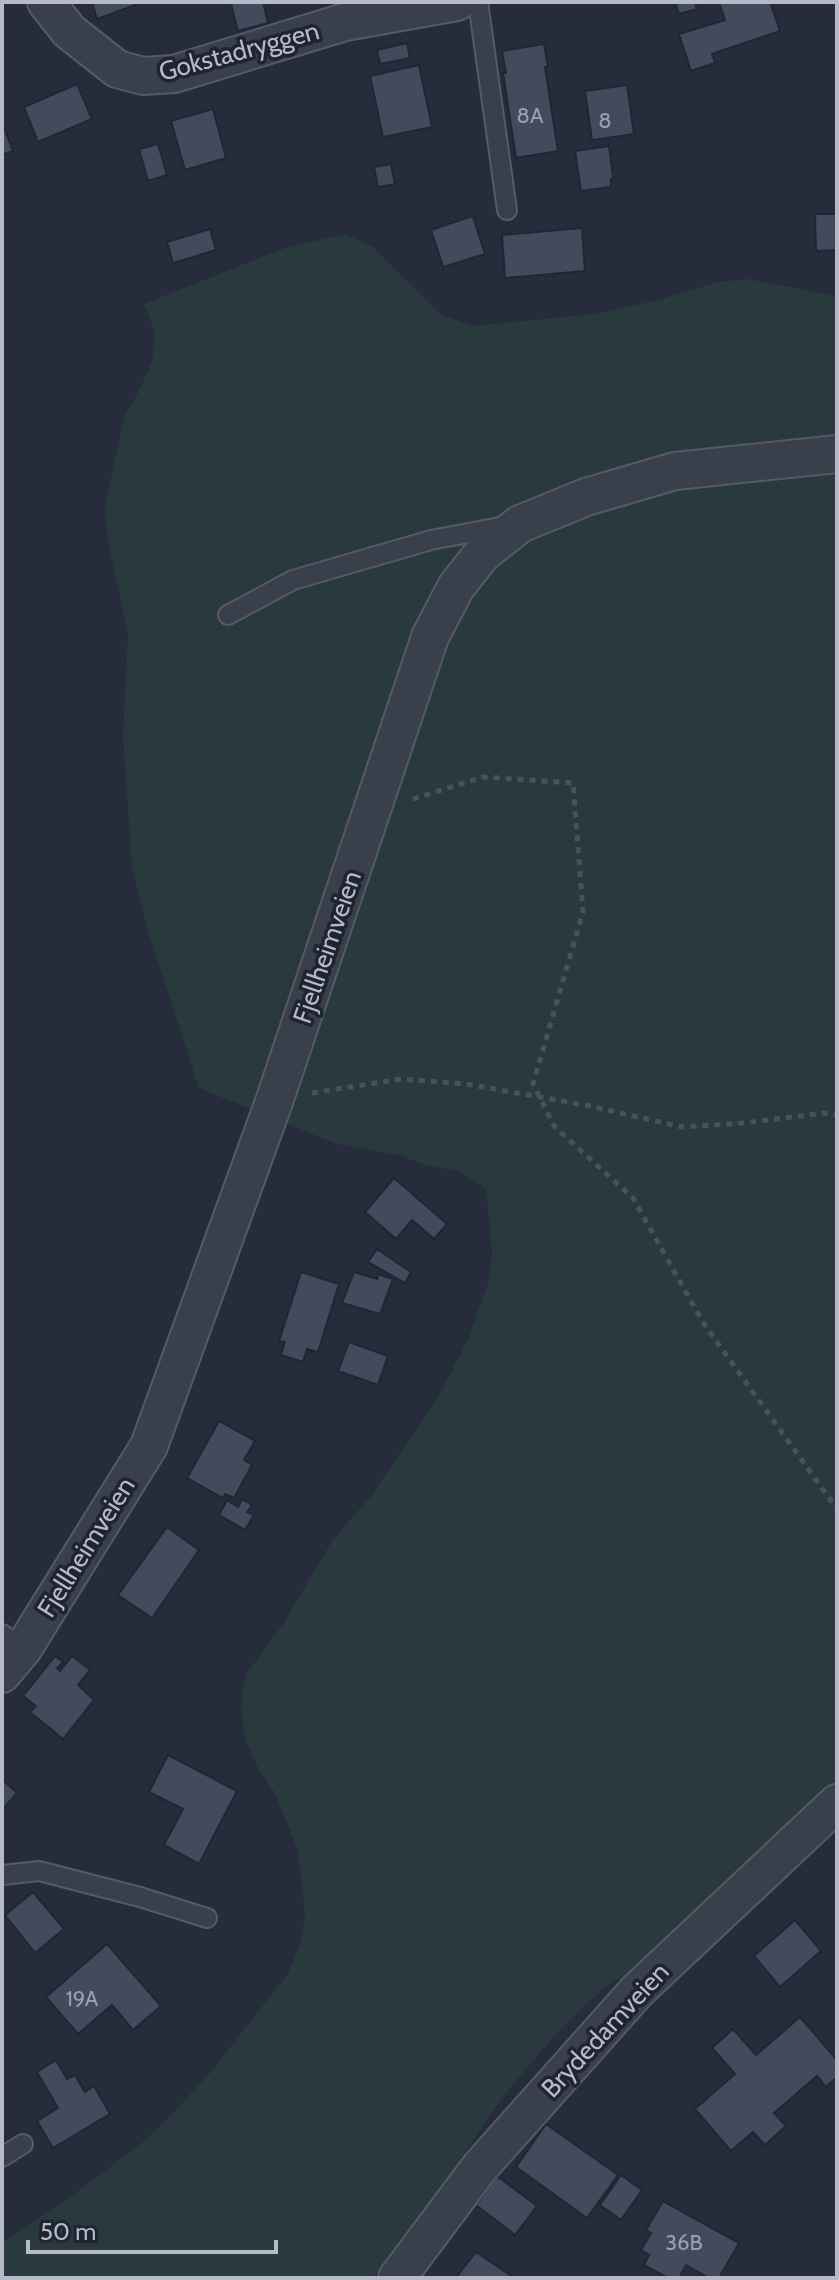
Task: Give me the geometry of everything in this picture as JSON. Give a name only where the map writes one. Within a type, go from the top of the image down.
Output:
[{"type":"street","name":"Gokstadryggen","points":[[46,2],[69,31],[117,69],[143,76],[174,74],[345,22],[457,2]]},
{"type":"street","name":"Fjellheimveien","points":[[9,1652],[149,1446],[275,1099],[436,625],[456,587],[482,554],[520,524],[586,497],[675,471],[837,454]]},
{"type":"street","name":"Brydedamveien","points":[[397,2278],[480,2167],[637,1991],[837,1803]]},
{"type":"lane","points":[[478,2],[507,210]]},
{"type":"lane","points":[[228,615],[293,580],[431,540],[520,524]]},
{"type":"lane","points":[[2,1875],[39,1871],[207,1918]]},
{"type":"lane","points":[[2,2157],[23,2144]]},
{"type":"path","points":[[373,812],[483,777],[573,783],[583,912],[533,1084],[554,1126],[633,1198],[704,1324],[837,1509]]},
{"type":"path","points":[[275,1099],[401,1079],[466,1084],[585,1105],[682,1127],[824,1113],[837,1115]]},
{"type":"shaded area","points":[[345,234],[373,247],[442,315],[471,326],[594,314],[654,301],[718,282],[748,279],[837,296],[837,1793],[680,1933],[597,1994],[549,2042],[506,2093],[390,2262],[372,2278],[2,2278],[2,2242],[69,2198],[166,2121],[209,2074],[287,1975],[300,1945],[305,1914],[298,1851],[275,1793],[258,1768],[245,1739],[241,1705],[246,1674],[283,1624],[332,1541],[371,1496],[441,1392],[468,1339],[489,1281],[492,1252],[486,1189],[460,1171],[429,1166],[399,1155],[337,1144],[199,1088],[147,928],[132,867],[123,736],[128,634],[108,541],[105,508],[124,417],[152,361],[155,332],[144,304],[285,248]]},
{"type":"building","points":[[92,2],[137,2],[138,4],[97,19]]},
{"type":"building","points":[[263,2],[268,23],[238,31],[231,4]]},
{"type":"building","points":[[675,2],[695,2],[697,9],[679,14]]},
{"type":"building","points":[[719,2],[770,2],[780,31],[712,54],[715,63],[691,71],[679,34],[725,20]]},
{"type":"building","points":[[407,43],[410,58],[380,64],[377,50]]},
{"type":"building","points":[[544,44],[558,151],[516,158],[502,51]]},
{"type":"building","points":[[419,65],[432,127],[383,137],[370,76]]},
{"type":"building","points":[[77,84],[92,119],[38,142],[24,107]]},
{"type":"building","points":[[627,85],[634,134],[592,140],[585,91]]},
{"type":"building","points":[[213,109],[226,158],[185,170],[171,121]]},
{"type":"building","points":[[2,123],[13,151],[2,155]]},
{"type":"building","points":[[158,144],[167,175],[148,181],[139,149]]},
{"type":"building","points":[[609,146],[613,178],[611,187],[581,191],[575,151]]},
{"type":"building","points":[[391,164],[395,184],[378,187],[374,167]]},
{"type":"building","points":[[815,214],[837,214],[837,250],[816,251]]},
{"type":"building","points":[[473,216],[485,254],[443,267],[431,230]]},
{"type":"building","points":[[582,228],[585,271],[505,278],[502,235]]},
{"type":"building","points":[[210,229],[216,250],[173,263],[167,242]]},
{"type":"building","points":[[394,1178],[447,1224],[434,1239],[412,1220],[396,1239],[365,1212]]},
{"type":"building","points":[[377,1249],[411,1272],[405,1283],[368,1262]]},
{"type":"building","points":[[301,1272],[339,1284],[318,1352],[307,1349],[303,1362],[281,1355],[285,1342],[279,1341]]},
{"type":"building","points":[[354,1272],[377,1279],[378,1274],[393,1279],[380,1314],[342,1303]]},
{"type":"building","points":[[349,1342],[388,1356],[378,1385],[338,1371]]},
{"type":"building","points":[[219,1421],[255,1441],[244,1460],[252,1465],[234,1498],[225,1494],[223,1498],[187,1478]]},
{"type":"building","points":[[242,1499],[252,1505],[247,1512],[254,1515],[245,1530],[219,1515],[227,1500],[238,1507]]},
{"type":"building","points":[[167,1527],[199,1550],[152,1618],[118,1595]]},
{"type":"building","points":[[55,1656],[63,1662],[57,1668],[60,1671],[72,1656],[90,1670],[78,1685],[94,1700],[63,1739],[30,1712],[36,1706],[23,1696]]},
{"type":"building","points":[[168,1755],[237,1791],[199,1864],[164,1845],[183,1809],[149,1792]]},
{"type":"building","points":[[2,1779],[17,1793],[2,1810]]},
{"type":"building","points":[[33,1892],[64,1929],[35,1953],[5,1915]]},
{"type":"building","points":[[795,1920],[821,1951],[780,1987],[754,1956]]},
{"type":"building","points":[[107,1944],[161,2006],[133,2030],[112,2005],[78,2034],[46,1997]]},
{"type":"building","points":[[800,2017],[837,2060],[837,2077],[826,2087],[817,2076],[774,2113],[786,2126],[765,2145],[753,2132],[731,2151],[695,2109],[735,2074],[712,2048],[733,2029],[756,2055]]},
{"type":"building","points":[[56,2060],[67,2079],[75,2075],[85,2092],[94,2086],[110,2114],[53,2148],[37,2121],[58,2108],[37,2072]]},
{"type":"building","points":[[546,2124],[618,2175],[587,2218],[516,2167]]},
{"type":"building","points":[[621,2175],[642,2190],[621,2220],[600,2205]]},
{"type":"building","points":[[497,2176],[537,2206],[515,2235],[476,2205]]},
{"type":"building","points":[[663,2201],[739,2243],[719,2278],[709,2278],[686,2265],[679,2278],[668,2278],[644,2265],[649,2255],[641,2250],[651,2233],[646,2230]]},
{"type":"building","points":[[476,2252],[513,2277],[459,2278],[458,2275]]}]
